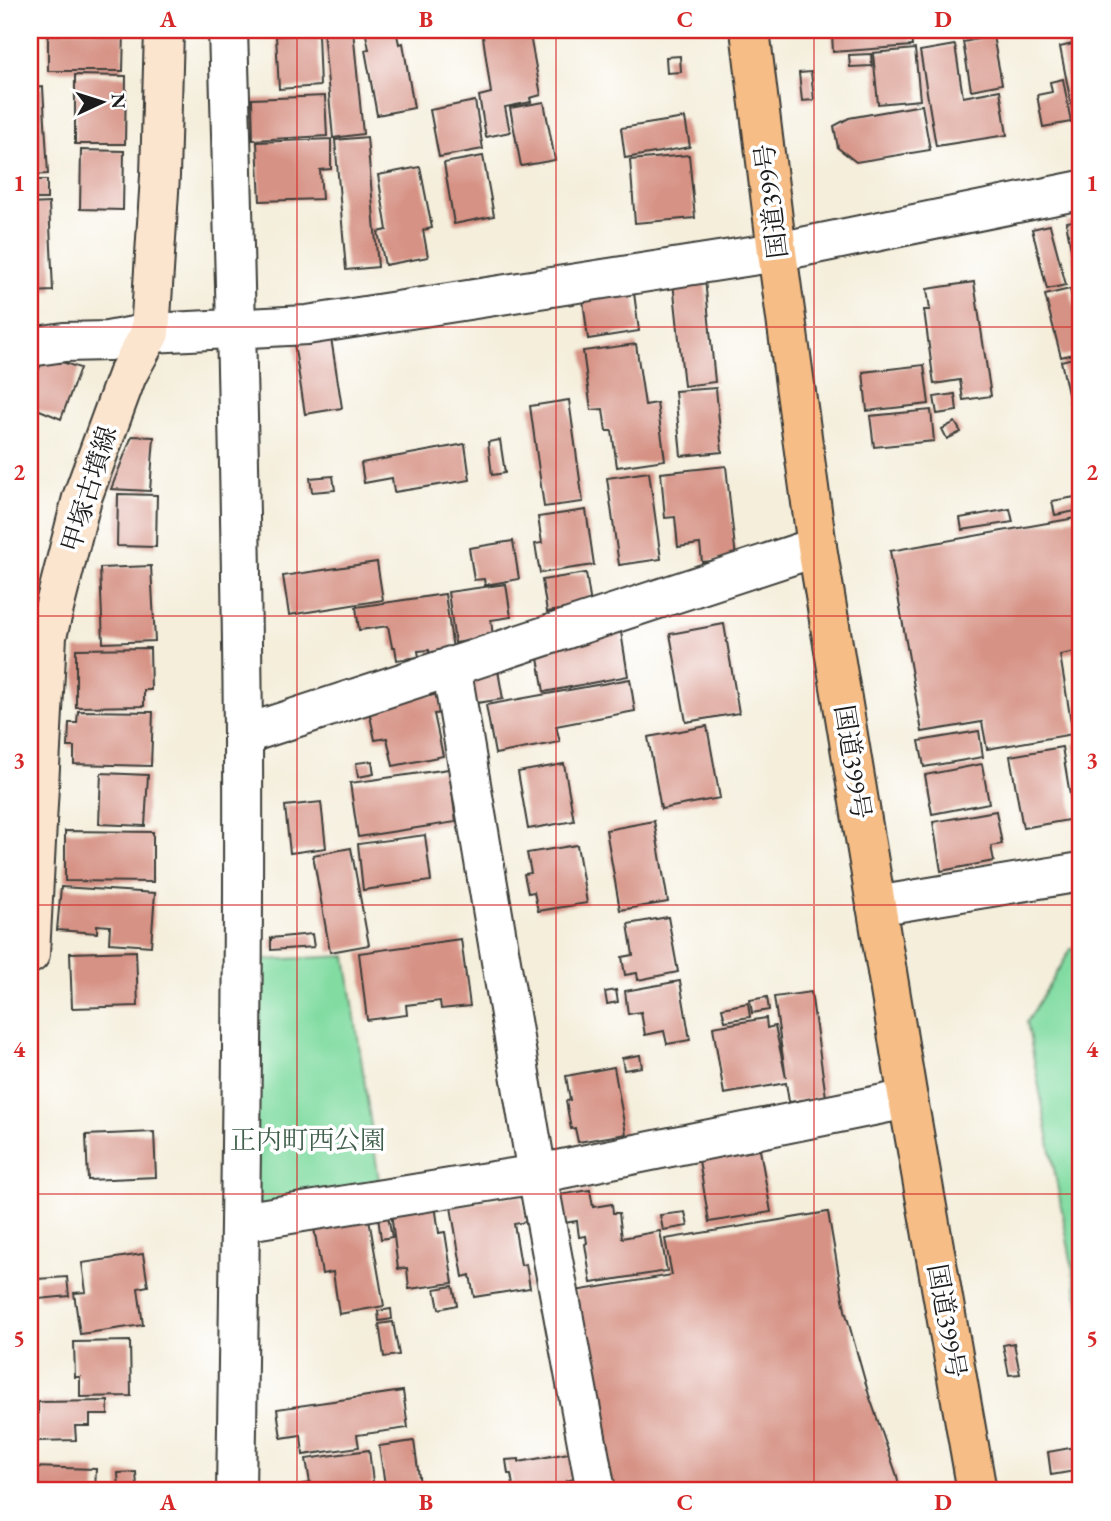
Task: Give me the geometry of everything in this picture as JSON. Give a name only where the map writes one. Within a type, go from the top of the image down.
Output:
[{"type":"highway","name":"国道399号","points":[[750,30],[817,547],[908,1099],[977,1491]]},
{"type":"main road","name":"甲塚古墳線","points":[[30,954],[47,636],[82,498],[127,375],[150,332],[160,176],[164,30]]},
{"type":"street","points":[[228,30],[237,327],[243,735],[241,1222],[236,1491]]},
{"type":"street","points":[[30,347],[64,342],[108,341],[150,332],[307,325],[777,252],[1081,190]]},
{"type":"street","points":[[243,735],[817,547]]},
{"type":"street","points":[[451,666],[537,1174],[597,1491]]},
{"type":"street","points":[[876,906],[1081,872]]},
{"type":"street","points":[[241,1222],[537,1174],[908,1099]]},
{"type":"green space","points":[[1081,948],[1081,1314],[1027,1022],[1071,949]]},
{"type":"green space","name":"正内町西公園","points":[[346,956],[381,1194],[243,1218],[244,961]]},
{"type":"building","points":[[48,30],[124,30],[123,71],[48,71]]},
{"type":"building","points":[[323,30],[353,30],[363,134],[333,138]]},
{"type":"building","points":[[365,30],[396,30],[399,44],[403,43],[414,108],[377,115],[365,50],[369,49]]},
{"type":"building","points":[[482,30],[529,30],[541,95],[530,98],[531,102],[505,107],[510,132],[486,137],[479,96],[491,93]]},
{"type":"building","points":[[824,30],[911,30],[912,46],[833,52],[832,34],[824,34]]},
{"type":"building","points":[[959,30],[991,30],[991,31],[960,36]]},
{"type":"building","points":[[318,34],[320,86],[279,89],[276,36]]},
{"type":"building","points":[[993,36],[1002,84],[971,90],[963,42]]},
{"type":"building","points":[[1081,42],[1081,106],[1072,108],[1060,47]]},
{"type":"building","points":[[955,45],[963,97],[1000,90],[1007,135],[936,146],[920,51]]},
{"type":"building","points":[[915,49],[920,100],[878,104],[873,53]]},
{"type":"building","points":[[871,54],[872,66],[850,67],[849,55]]},
{"type":"building","points":[[680,56],[681,72],[667,73],[666,57]]},
{"type":"building","points":[[811,72],[814,100],[802,101],[799,73]]},
{"type":"building","points":[[75,75],[126,76],[125,144],[75,144]]},
{"type":"building","points":[[1063,79],[1071,122],[1043,127],[1037,95],[1052,92],[1050,82]]},
{"type":"building","points":[[43,87],[48,174],[30,175],[30,88]]},
{"type":"building","points":[[325,96],[327,136],[253,140],[252,99]]},
{"type":"building","points":[[475,101],[483,149],[439,157],[430,110]]},
{"type":"building","points":[[544,102],[555,160],[521,166],[510,108]]},
{"type":"building","points":[[922,105],[930,150],[856,162],[838,148],[834,126],[849,118]]},
{"type":"building","points":[[685,118],[690,147],[625,158],[621,128]]},
{"type":"building","points":[[367,137],[378,267],[346,270],[335,140]]},
{"type":"building","points":[[331,139],[331,169],[320,170],[322,199],[260,201],[257,142]]},
{"type":"building","points":[[81,150],[124,151],[123,210],[80,209]]},
{"type":"building","points":[[689,155],[695,218],[635,223],[630,160]]},
{"type":"building","points":[[483,156],[494,216],[454,224],[444,163]]},
{"type":"building","points":[[420,167],[432,228],[423,230],[428,257],[385,265],[378,232],[387,230],[378,175]]},
{"type":"building","points":[[30,180],[47,180],[47,199],[30,199]]},
{"type":"building","points":[[49,203],[53,291],[30,292],[30,204]]},
{"type":"building","points":[[1081,220],[1081,297],[1080,297],[1066,222]]},
{"type":"building","points":[[1050,225],[1066,285],[1047,289],[1032,229]]},
{"type":"building","points":[[705,279],[715,382],[684,386],[673,282]]},
{"type":"building","points":[[974,282],[991,396],[963,400],[960,380],[934,384],[924,310],[930,310],[927,289]]},
{"type":"building","points":[[1070,289],[1081,332],[1081,352],[1061,357],[1045,295]]},
{"type":"building","points":[[634,293],[639,331],[588,339],[583,300]]},
{"type":"building","points":[[331,338],[342,408],[305,414],[294,343]]},
{"type":"building","points":[[636,344],[645,405],[657,403],[665,460],[617,467],[612,431],[606,431],[603,409],[591,410],[583,351]]},
{"type":"building","points":[[44,356],[80,368],[61,419],[30,406],[30,392]]},
{"type":"building","points":[[1081,356],[1081,409],[1072,413],[1061,361]]},
{"type":"building","points":[[924,365],[929,404],[867,411],[863,372]]},
{"type":"building","points":[[716,388],[722,452],[681,456],[675,391]]},
{"type":"building","points":[[955,394],[957,411],[937,414],[934,397]]},
{"type":"building","points":[[569,400],[583,502],[544,507],[530,406]]},
{"type":"building","points":[[931,410],[934,441],[874,447],[870,416]]},
{"type":"building","points":[[955,422],[961,432],[947,439],[942,429]]},
{"type":"building","points":[[132,436],[154,437],[150,491],[111,489]]},
{"type":"building","points":[[500,440],[505,473],[492,475],[488,442]]},
{"type":"building","points":[[465,444],[470,480],[394,492],[392,478],[364,483],[361,463]]},
{"type":"building","points":[[726,466],[736,558],[702,562],[700,544],[678,547],[675,517],[665,518],[661,473]]},
{"type":"building","points":[[649,472],[661,559],[619,565],[607,478]]},
{"type":"building","points":[[333,476],[335,490],[312,492],[310,478]]},
{"type":"building","points":[[118,494],[157,495],[156,547],[117,546]]},
{"type":"building","points":[[1081,496],[1081,510],[1055,515],[1052,501]]},
{"type":"building","points":[[1010,509],[1013,522],[962,530],[960,518]]},
{"type":"building","points":[[586,510],[594,565],[540,573],[535,544],[542,543],[538,517]]},
{"type":"building","points":[[1081,517],[1081,651],[1060,655],[1073,734],[987,749],[982,722],[922,732],[890,551]]},
{"type":"building","points":[[513,541],[519,579],[485,585],[484,579],[474,580],[469,548]]},
{"type":"building","points":[[377,562],[383,600],[289,615],[283,576]]},
{"type":"building","points":[[151,566],[155,641],[103,643],[100,568]]},
{"type":"building","points":[[586,573],[591,605],[547,612],[542,580]]},
{"type":"building","points":[[506,584],[511,617],[491,620],[493,637],[455,643],[448,592]]},
{"type":"building","points":[[445,594],[453,649],[429,653],[429,650],[418,651],[419,657],[397,660],[388,626],[359,630],[356,607]]},
{"type":"building","points":[[724,624],[739,713],[686,722],[670,634]]},
{"type":"building","points":[[621,632],[628,676],[544,692],[536,647]]},
{"type":"building","points":[[150,648],[151,690],[144,690],[144,706],[76,707],[76,649]]},
{"type":"building","points":[[497,665],[503,699],[470,704],[468,684],[477,671]]},
{"type":"building","points":[[630,679],[635,711],[556,726],[560,742],[495,754],[486,705]]},
{"type":"building","points":[[428,685],[430,696],[441,693],[445,713],[434,714],[443,756],[393,766],[387,738],[375,740],[368,706]]},
{"type":"building","points":[[78,711],[153,712],[151,766],[74,764],[74,747],[68,747],[69,723],[77,723]]},
{"type":"building","points":[[707,726],[720,798],[661,809],[648,737]]},
{"type":"building","points":[[979,731],[983,757],[924,767],[919,741]]},
{"type":"building","points":[[1081,743],[1081,777],[1080,777],[1074,744]]},
{"type":"building","points":[[1062,747],[1074,819],[1023,828],[1010,756]]},
{"type":"building","points":[[372,761],[374,774],[358,777],[356,763]]},
{"type":"building","points":[[564,764],[574,821],[528,829],[518,772]]},
{"type":"building","points":[[982,764],[989,803],[932,814],[925,775]]},
{"type":"building","points":[[449,769],[456,822],[358,837],[350,783]]},
{"type":"building","points":[[101,773],[148,775],[145,826],[99,824]]},
{"type":"building","points":[[321,802],[326,848],[290,853],[285,806]]},
{"type":"building","points":[[996,811],[1002,844],[991,846],[994,861],[941,871],[933,822]]},
{"type":"building","points":[[654,821],[668,902],[620,910],[606,830]]},
{"type":"building","points":[[65,831],[153,832],[153,882],[65,881]]},
{"type":"building","points":[[425,835],[431,881],[363,890],[358,844]]},
{"type":"building","points":[[577,845],[587,903],[538,911],[534,892],[528,893],[524,874],[531,873],[527,853]]},
{"type":"building","points":[[351,848],[369,945],[330,952],[313,855]]},
{"type":"building","points":[[61,887],[155,893],[151,946],[109,943],[110,926],[97,925],[97,933],[57,930]]},
{"type":"building","points":[[668,917],[678,972],[638,980],[637,973],[625,975],[622,957],[633,955],[628,924]]},
{"type":"building","points":[[312,934],[314,947],[271,950],[271,938]]},
{"type":"building","points":[[461,939],[470,1006],[441,1009],[440,1001],[406,1005],[407,1015],[367,1020],[359,953]]},
{"type":"building","points":[[136,951],[138,1006],[72,1008],[70,953]]},
{"type":"building","points":[[680,981],[690,1040],[667,1044],[664,1031],[645,1035],[641,1012],[628,1014],[625,991]]},
{"type":"building","points":[[616,990],[618,1002],[607,1004],[605,992]]},
{"type":"building","points":[[811,992],[826,1097],[789,1102],[786,1083],[724,1094],[713,1027],[766,1018],[767,1028],[775,1026],[786,1078],[774,997]]},
{"type":"building","points":[[767,997],[769,1010],[752,1013],[750,1000]]},
{"type":"building","points":[[748,1003],[750,1017],[725,1021],[722,1008]]},
{"type":"building","points":[[640,1055],[642,1067],[624,1070],[622,1058]]},
{"type":"building","points":[[614,1067],[626,1134],[578,1142],[575,1128],[571,1129],[566,1101],[570,1100],[566,1076]]},
{"type":"building","points":[[154,1132],[156,1177],[88,1180],[86,1135]]},
{"type":"building","points":[[760,1150],[771,1212],[709,1222],[699,1160]]},
{"type":"building","points":[[590,1190],[593,1207],[612,1204],[613,1213],[619,1213],[622,1238],[660,1231],[667,1271],[591,1283],[586,1236],[579,1237],[577,1221],[564,1223],[559,1195]]},
{"type":"building","points":[[521,1195],[526,1222],[514,1224],[521,1265],[526,1264],[530,1288],[474,1297],[470,1275],[463,1277],[451,1207]]},
{"type":"building","points":[[435,1205],[439,1233],[445,1232],[453,1283],[409,1289],[407,1268],[398,1269],[391,1212]]},
{"type":"building","points":[[685,1212],[688,1226],[663,1230],[660,1215]]},
{"type":"building","points":[[828,1212],[845,1310],[900,1491],[610,1491],[575,1291],[672,1275],[665,1239]]},
{"type":"building","points":[[388,1216],[392,1237],[381,1239],[378,1217]]},
{"type":"building","points":[[369,1219],[384,1306],[339,1314],[333,1272],[322,1274],[314,1228]]},
{"type":"building","points":[[143,1254],[148,1286],[138,1288],[143,1325],[80,1334],[74,1293],[86,1292],[82,1263]]},
{"type":"building","points":[[67,1277],[69,1296],[39,1299],[37,1279]]},
{"type":"building","points":[[453,1286],[457,1305],[439,1309],[435,1289]]},
{"type":"building","points":[[391,1309],[392,1319],[379,1321],[378,1311]]},
{"type":"building","points":[[393,1322],[399,1355],[384,1357],[379,1324]]},
{"type":"building","points":[[130,1341],[131,1396],[80,1397],[80,1377],[75,1377],[74,1342]]},
{"type":"building","points":[[1014,1343],[1020,1374],[1009,1375],[1003,1345]]},
{"type":"building","points":[[403,1391],[408,1428],[357,1435],[359,1447],[303,1455],[301,1435],[281,1438],[277,1409]]},
{"type":"building","points":[[108,1401],[108,1415],[90,1415],[90,1426],[75,1426],[76,1440],[38,1441],[38,1402]]},
{"type":"building","points":[[414,1441],[421,1491],[386,1491],[379,1446]]},
{"type":"building","points":[[1081,1446],[1081,1470],[1051,1475],[1048,1452]]},
{"type":"building","points":[[369,1450],[372,1491],[303,1491],[302,1484],[310,1483],[306,1459]]},
{"type":"building","points":[[574,1452],[578,1478],[566,1481],[568,1491],[514,1491],[506,1460],[519,1459],[519,1462]]},
{"type":"building","points":[[31,1467],[96,1469],[95,1491],[30,1491]]},
{"type":"building","points":[[136,1472],[137,1487],[119,1489],[118,1473]]}]
